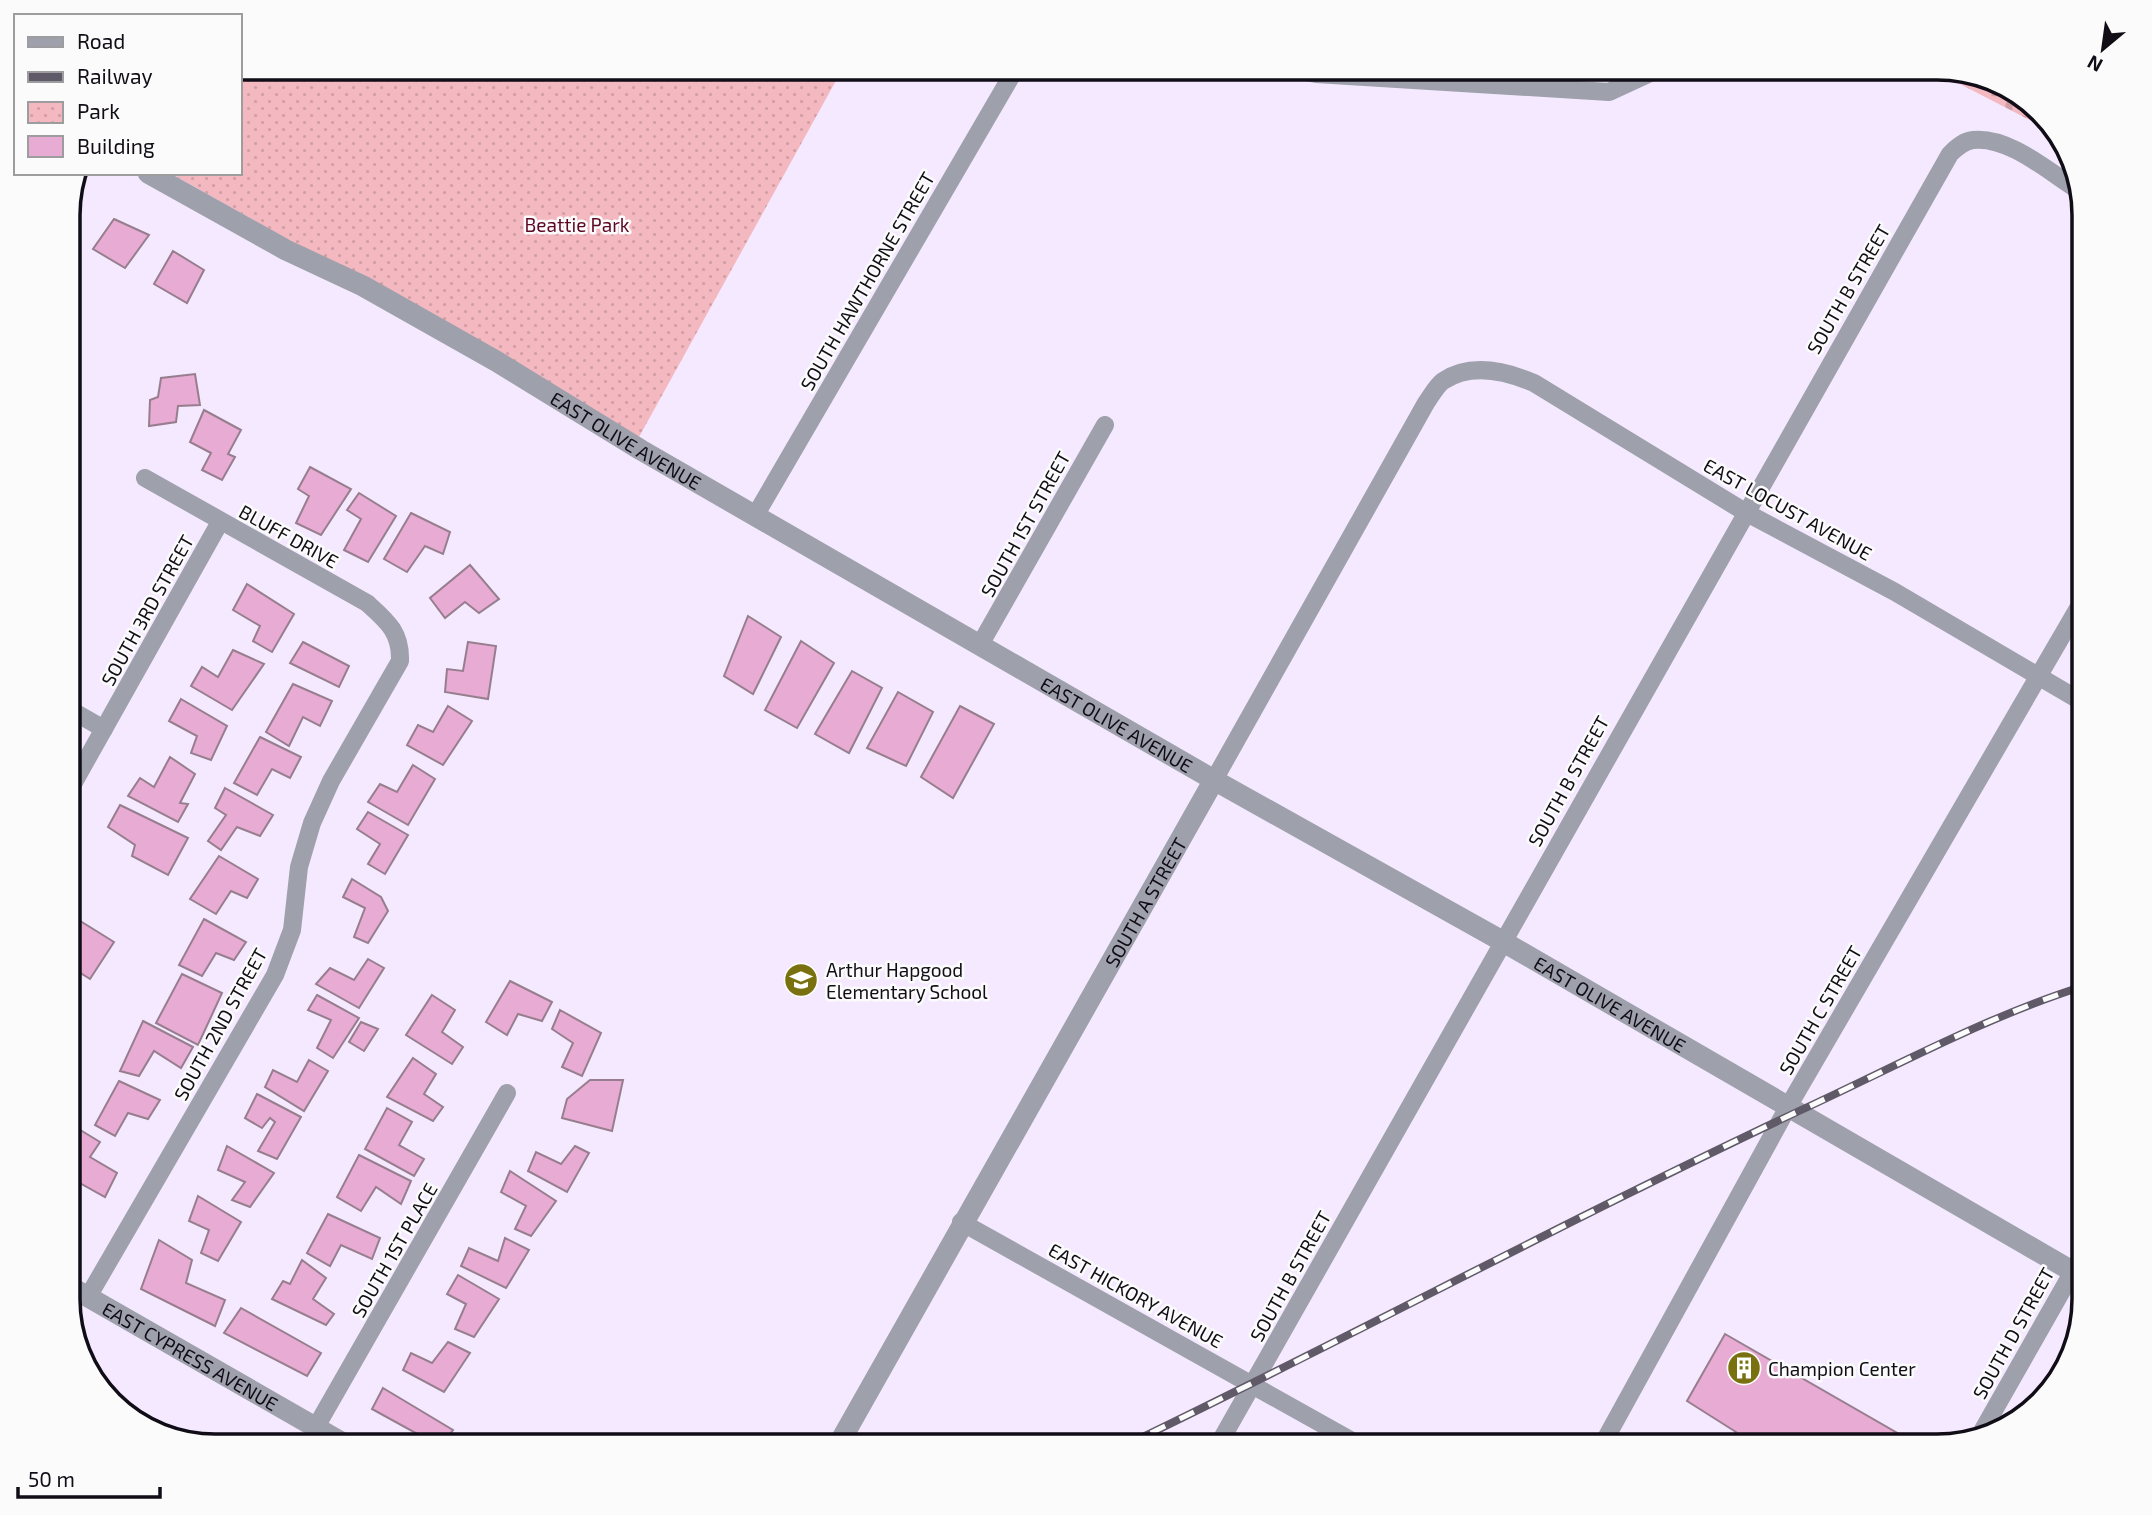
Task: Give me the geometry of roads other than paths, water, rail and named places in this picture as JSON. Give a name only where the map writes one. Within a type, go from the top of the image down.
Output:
[{"type":"street","points":[[1529,80],[1609,92],[1635,80]]},
{"type":"street","name":"SOUTH HAWTHORNE STREET","points":[[755,516],[1009,81]]},
{"type":"street","name":"SOUTH B STREET","points":[[1224,1434],[1950,154],[1963,142],[1988,140],[2007,147],[2067,184]]},
{"type":"street","name":"EAST OLIVE AVENUE","points":[[152,175],[471,347],[755,516],[981,643],[1214,780],[1502,941],[2072,1272]]},
{"type":"street","name":"EAST LOCUST AVENUE","points":[[1468,371],[1496,369],[1534,383],[1745,512],[1895,592],[2072,696]]},
{"type":"street","name":"SOUTH A STREET","points":[[844,1434],[961,1222],[1426,403],[1443,381],[1468,371]]},
{"type":"street","name":"SOUTH 1ST STREET","points":[[981,643],[1105,425]]},
{"type":"street","name":"BLUFF DRIVE","points":[[145,478],[367,603],[392,625],[401,644]]},
{"type":"street","name":"SOUTH 3RD STREET","points":[[81,770],[220,522]]},
{"type":"street","name":"SOUTH C STREET","points":[[1608,1434],[1788,1107],[2072,619]]},
{"type":"street","name":"SOUTH 2ND STREET","points":[[88,1297],[275,975],[292,930],[299,867],[312,823],[331,781],[400,661],[401,644]]},
{"type":"street","points":[[81,716],[104,729]]},
{"type":"street","name":"SOUTH 1ST PLACE","points":[[316,1427],[507,1093]]},
{"type":"street","name":"EAST HICKORY AVENUE","points":[[961,1222],[1340,1434]]},
{"type":"street","name":"SOUTH D STREET","points":[[1986,1425],[2072,1285]]},
{"type":"street","name":"EAST CYPRESS AVENUE","points":[[81,1293],[328,1434]]},
{"type":"railway","points":[[1148,1434],[1714,1152],[1975,1028],[2072,990]]},
{"type":"place","name":"Arthur Hapgood Elementary School","points":[[801,980]]},
{"type":"place","name":"Champion Center","points":[[1744,1368]]},
{"type":"park label","name":"Beattie Park","points":[[577,224]]}]
